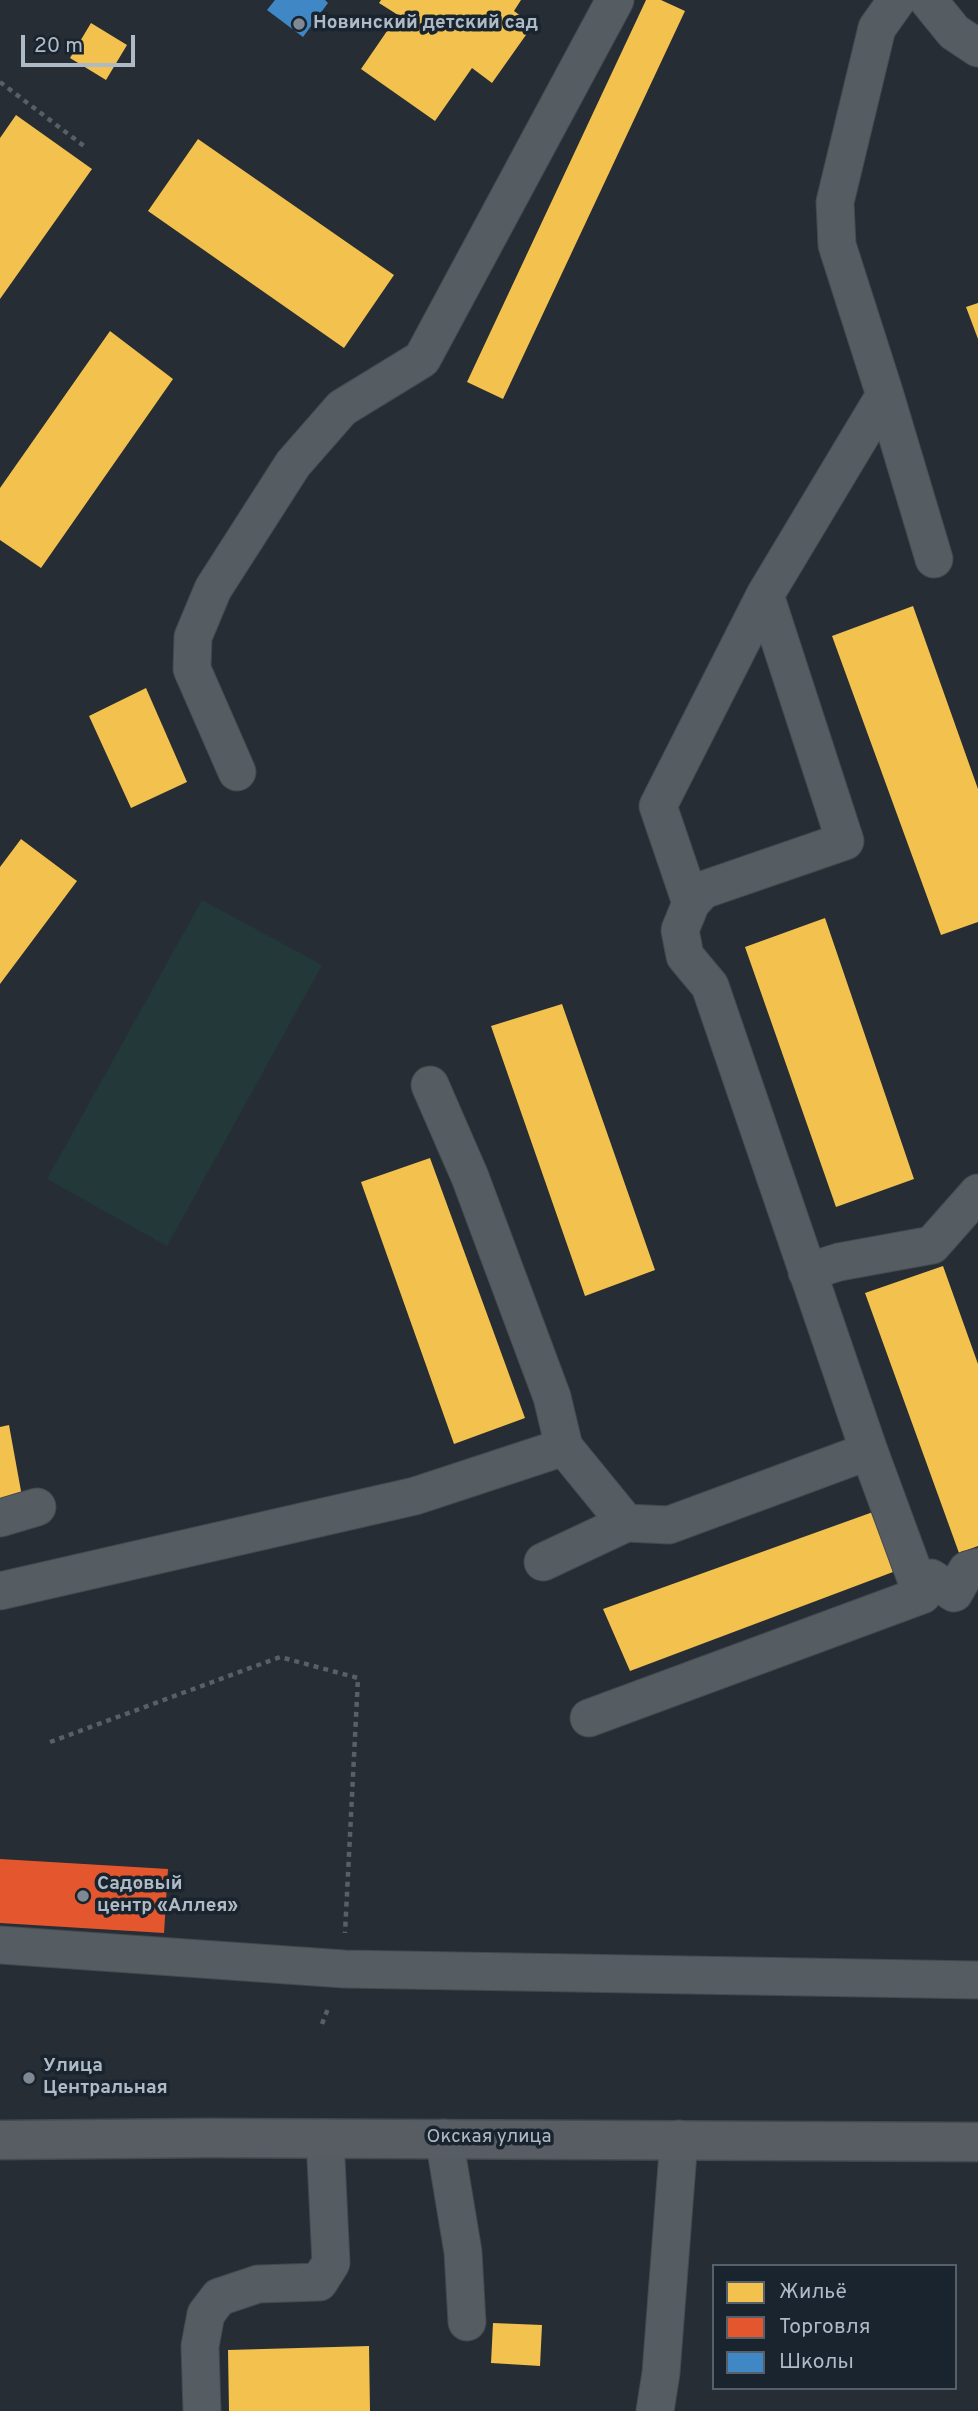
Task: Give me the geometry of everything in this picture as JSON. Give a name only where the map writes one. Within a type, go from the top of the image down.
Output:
[{"type":"main road","name":"Окская улица","points":[[0,2140],[444,2138],[978,2142]]},
{"type":"street","points":[[237,772],[191,669],[193,637],[213,590],[293,464],[342,408],[422,359],[615,0]]},
{"type":"street","points":[[897,0],[877,28],[835,202],[837,245],[934,559]]},
{"type":"street","points":[[928,0],[954,32],[978,48]]},
{"type":"street","points":[[691,903],[658,806],[765,595],[885,395]]},
{"type":"street","points":[[765,595],[845,841],[704,890],[691,903],[680,930],[685,956],[710,986],[869,1451],[922,1595]]},
{"type":"street","points":[[430,1085],[470,1177],[547,1384],[564,1447],[626,1523]]},
{"type":"street","points":[[807,1272],[839,1262],[933,1245],[978,1193]]},
{"type":"street","points":[[0,1591],[415,1496],[564,1447]]},
{"type":"street","points":[[543,1562],[626,1523],[669,1525],[869,1451]]},
{"type":"street","points":[[0,1518],[37,1507]]},
{"type":"street","points":[[589,1718],[922,1595],[931,1578],[954,1593],[967,1570],[978,1567]]},
{"type":"street","points":[[0,1945],[344,1969],[978,1980]]},
{"type":"street","points":[[202,2411],[200,2346],[206,2314],[219,2297],[258,2284],[318,2282],[331,2263],[325,2138]]},
{"type":"street","points":[[444,2138],[463,2252],[467,2322]]},
{"type":"street","points":[[655,2411],[661,2373],[679,2139]]},
{"type":"path","points":[[0,82],[84,146]]},
{"type":"path","points":[[50,1742],[280,1657],[358,1678],[344,1969],[322,2024]]},
{"type":"green space","points":[[202,900],[322,965],[167,1246],[47,1179]]},
{"type":"building: Жильё","points":[[381,0],[521,0],[514,11],[533,25],[492,83],[472,68],[435,121],[361,69],[398,15],[379,3]]},
{"type":"building: Жильё","points":[[646,0],[661,0],[685,11],[503,399],[467,382]]},
{"type":"building: Жильё","points":[[91,23],[127,45],[106,80],[70,58]]},
{"type":"building: Жильё","points":[[16,115],[92,169],[0,299],[0,138]]},
{"type":"building: Жильё","points":[[198,139],[394,275],[344,348],[148,211]]},
{"type":"building: Жильё","points":[[978,303],[978,339],[966,307]]},
{"type":"building: Жильё","points":[[110,331],[173,379],[41,568],[0,540],[0,488]]},
{"type":"building: Жильё","points":[[913,606],[978,789],[978,922],[941,935],[832,636]]},
{"type":"building: Жильё","points":[[146,688],[187,782],[131,808],[89,716]]},
{"type":"building: Жильё","points":[[21,839],[77,881],[0,984],[0,867]]},
{"type":"building: Жильё","points":[[825,918],[914,1179],[836,1207],[745,947]]},
{"type":"building: Жильё","points":[[562,1004],[655,1270],[585,1296],[491,1026]]},
{"type":"building: Жильё","points":[[430,1158],[525,1418],[454,1444],[361,1182]]},
{"type":"building: Жильё","points":[[943,1266],[978,1364],[978,1546],[959,1553],[865,1293]]},
{"type":"building: Жильё","points":[[9,1425],[23,1502],[0,1506],[0,1427]]},
{"type":"building: Жильё","points":[[873,1512],[893,1572],[630,1671],[603,1609]]},
{"type":"building: Жильё","points":[[493,2323],[542,2325],[540,2366],[491,2363]]},
{"type":"building: Жильё","points":[[369,2346],[370,2411],[229,2411],[228,2350]]},
{"type":"building: Торговля","name":"Садовый центр «Аллея»","points":[[0,1859],[168,1869],[164,1933],[0,1923]]},
{"type":"building: Школы","name":"Новинский детский сад","points":[[275,0],[325,0],[328,3],[303,37],[267,10]]},
{"type":"place","name":"Новинский детский сад","points":[[299,24]]},
{"type":"place","name":"Садовый центр «Аллея»","points":[[83,1896]]},
{"type":"place","name":"Улица Центральная","points":[[29,2078]]}]
